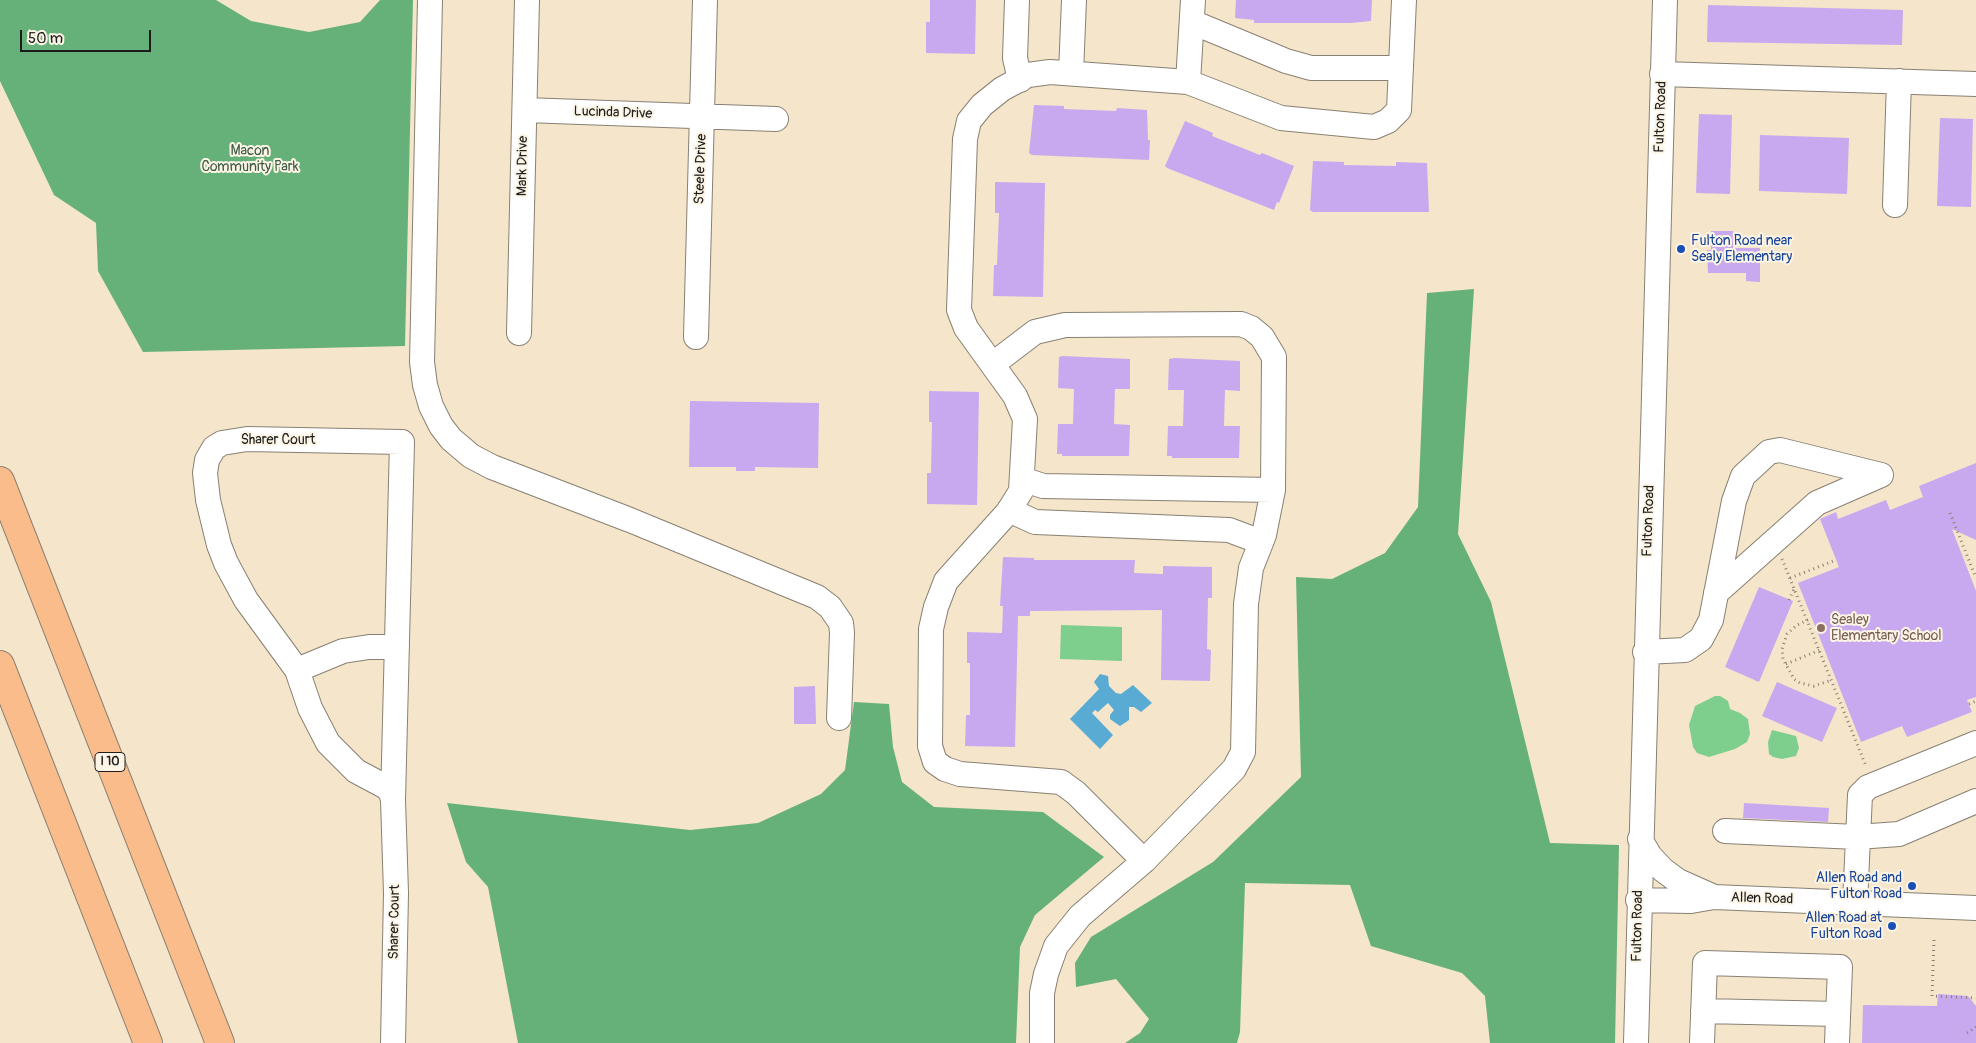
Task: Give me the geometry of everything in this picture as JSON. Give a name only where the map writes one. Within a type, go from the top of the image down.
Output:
[{"type":"highway","name":"I 10","points":[[0,481],[220,1043]]},
{"type":"highway","points":[[0,666],[148,1043]]},
{"type":"street","points":[[430,0],[422,362],[430,406],[440,426],[450,439],[471,456],[492,467],[639,523],[817,597],[830,606],[841,623],[842,632],[839,718]]},
{"type":"street","name":"Mark Drive","points":[[519,333],[527,0]]},
{"type":"street","name":"Steele Drive","points":[[696,337],[705,0]]},
{"type":"street","points":[[1017,0],[1015,58],[1020,80]]},
{"type":"street","points":[[1071,74],[1074,0]]},
{"type":"street","points":[[1144,861],[1076,793],[1060,782],[960,774],[945,769],[935,762],[930,746],[931,629],[936,607],[946,581],[1010,510],[1021,491],[1022,479],[1025,418],[1016,396],[966,328],[959,310],[965,139],[969,121],[982,105],[1002,89],[1028,75],[1050,72],[1188,82],[1281,118],[1374,127],[1388,122],[1399,110],[1404,0]]},
{"type":"street","name":"Fulton Road","points":[[1636,1043],[1638,900],[1665,0]]},
{"type":"street","points":[[1188,82],[1192,11],[1286,61],[1311,68],[1401,68]]},
{"type":"street","points":[[1662,74],[1976,84]]},
{"type":"street","points":[[1894,205],[1899,81]]},
{"type":"street","name":"Lucinda Drive","points":[[525,110],[776,119]]},
{"type":"street","points":[[993,364],[1035,332],[1065,325],[1240,324],[1251,328],[1262,337],[1274,357],[1273,490],[1261,542],[1252,568],[1246,604],[1243,752],[1234,769],[1144,861],[1080,916],[1056,946],[1046,974],[1042,994],[1042,1043]]},
{"type":"street","name":"Sharer Court","points":[[392,1043],[396,893],[393,800],[402,442],[247,439],[222,443],[214,448],[208,460],[205,473],[208,500],[219,545],[226,563],[246,600],[297,670],[310,708],[328,743],[356,771],[386,787],[391,792],[393,800]]},
{"type":"street","points":[[1645,652],[1685,650],[1700,639],[1711,620],[1716,593],[1734,501],[1743,476],[1769,452],[1780,450],[1881,475],[1817,503],[1716,593]]},
{"type":"street","points":[[1022,479],[1043,486],[1273,490]]},
{"type":"street","points":[[1010,510],[1035,522],[1229,530],[1261,542]]},
{"type":"street","points":[[297,670],[343,651],[369,647],[397,647]]},
{"type":"street","points":[[1855,903],[1860,795],[1868,787],[1976,743]]},
{"type":"street","points":[[1725,830],[1857,837],[1899,834],[1976,801]]},
{"type":"street","points":[[1640,839],[1650,856],[1663,870],[1678,881],[1714,897]]},
{"type":"street","name":"Allen Road","points":[[1638,900],[1691,901],[1714,897],[1976,908]]},
{"type":"street","points":[[1702,1043],[1705,963],[1840,967],[1837,1043]]},
{"type":"street","points":[[1703,1011],[1838,1014]]},
{"type":"path","points":[[1950,513],[1962,548],[1976,578]]},
{"type":"path","points":[[1780,555],[1869,774]]},
{"type":"path","points":[[1790,578],[1836,560]]},
{"type":"path","points":[[1790,600],[1795,588]]},
{"type":"path","points":[[1808,620],[1797,625],[1787,634],[1782,649],[1786,664],[1794,679],[1800,683],[1814,686],[1832,680]]},
{"type":"path","points":[[1786,664],[1820,650]]},
{"type":"path","points":[[1969,704],[1976,702]]},
{"type":"path","points":[[1934,940],[1932,996],[1976,998]]},
{"type":"path","points":[[1967,1032],[1976,1027]]},
{"type":"green space","name":"Macon Community Park","points":[[0,0],[216,0],[251,21],[309,32],[360,22],[380,0],[413,0],[405,346],[143,352],[98,271],[96,223],[54,195],[0,81]]},
{"type":"green space","points":[[1474,289],[1458,534],[1491,602],[1550,843],[1619,845],[1615,1043],[1490,1043],[1485,996],[1462,973],[1371,946],[1350,885],[1245,883],[1240,1032],[1237,1043],[1125,1043],[1140,1033],[1149,1019],[1116,979],[1076,987],[1075,963],[1091,937],[1213,862],[1301,777],[1296,577],[1332,579],[1385,553],[1418,507],[1427,293]]},
{"type":"green space","points":[[1061,625],[1122,627],[1122,661],[1060,659]]},
{"type":"green space","points":[[1715,696],[1720,696],[1728,701],[1730,709],[1748,719],[1750,734],[1747,742],[1735,749],[1709,757],[1697,753],[1693,747],[1689,725],[1695,706]]},
{"type":"green space","points":[[854,702],[889,704],[893,747],[902,782],[934,807],[1043,812],[1104,857],[1035,915],[1020,947],[1016,1043],[518,1043],[488,887],[466,862],[447,803],[690,830],[758,823],[821,794],[845,770]]},
{"type":"green space","points":[[1772,730],[1796,736],[1799,748],[1796,756],[1782,759],[1769,754],[1768,742]]},
{"type":"water","points":[[1100,674],[1108,676],[1109,686],[1116,693],[1121,694],[1133,685],[1152,703],[1141,712],[1134,707],[1129,707],[1129,720],[1120,726],[1110,719],[1110,715],[1114,710],[1108,703],[1098,712],[1095,710],[1092,713],[1113,735],[1100,749],[1070,719],[1099,689],[1094,682]]},
{"type":"building","points":[[930,0],[976,0],[975,54],[926,53],[926,22],[930,22]]},
{"type":"building","points":[[1236,0],[1372,0],[1371,21],[1351,23],[1254,23],[1254,20],[1235,18]]},
{"type":"building","points":[[1708,5],[1903,10],[1902,45],[1707,42]]},
{"type":"building","points":[[1034,105],[1064,106],[1064,109],[1116,111],[1117,108],[1147,110],[1148,140],[1150,140],[1149,160],[1032,155],[1029,153]]},
{"type":"building","points":[[1699,114],[1732,115],[1730,194],[1696,193]]},
{"type":"building","points":[[1940,118],[1973,119],[1971,207],[1937,206]]},
{"type":"building","points":[[1185,121],[1213,133],[1212,136],[1294,166],[1279,203],[1277,202],[1274,210],[1165,166]]},
{"type":"building","points":[[1760,135],[1849,138],[1847,194],[1759,191]]},
{"type":"building","points":[[1313,161],[1344,162],[1344,165],[1396,166],[1396,162],[1427,163],[1429,212],[1313,212],[1310,210]]},
{"type":"building","points":[[995,182],[1045,183],[1043,297],[993,296],[994,265],[997,265],[999,213],[995,213]]},
{"type":"building","points":[[1711,231],[1733,231],[1733,248],[1760,248],[1760,282],[1746,281],[1746,273],[1708,273],[1707,250],[1711,250]]},
{"type":"building","points":[[1059,357],[1130,359],[1130,389],[1115,389],[1114,424],[1130,425],[1129,456],[1062,456],[1062,454],[1057,454],[1058,424],[1073,424],[1074,389],[1058,388]]},
{"type":"building","points":[[1169,359],[1240,361],[1240,391],[1225,390],[1224,426],[1240,426],[1239,458],[1172,458],[1172,456],[1167,456],[1168,426],[1183,426],[1184,390],[1168,390]]},
{"type":"building","points":[[929,391],[979,392],[977,505],[927,504],[927,473],[931,473],[932,422],[929,422]]},
{"type":"building","points":[[690,401],[819,403],[818,468],[755,467],[755,471],[736,471],[736,467],[689,467]]},
{"type":"building","points":[[1976,463],[1976,540],[1952,529],[1976,591],[1976,697],[1967,700],[1972,712],[1907,737],[1902,726],[1861,742],[1798,583],[1839,567],[1820,519],[1836,512],[1838,519],[1886,500],[1890,510],[1923,497],[1919,486]]},
{"type":"building","points":[[1003,557],[1034,558],[1034,560],[1135,560],[1134,573],[1163,574],[1163,566],[1212,567],[1212,598],[1208,598],[1207,649],[1211,650],[1210,681],[1161,680],[1162,610],[1030,611],[1030,616],[1018,616],[1015,747],[965,746],[966,715],[970,715],[970,663],[967,663],[967,632],[1002,633],[1003,606],[1000,606]]},
{"type":"building","points":[[1759,587],[1793,601],[1759,682],[1725,667]]},
{"type":"building","points":[[1777,682],[1837,708],[1822,742],[1762,716]]},
{"type":"building","points":[[815,686],[816,724],[794,724],[794,687]]},
{"type":"building","points":[[1744,803],[1829,808],[1828,822],[1743,818]]},
{"type":"building","points":[[1938,994],[1968,996],[1976,1006],[1976,1043],[1862,1043],[1863,1005],[1937,1006]]},
{"type":"place","name":"Fulton Road near Sealy Elementary","points":[[1681,249]]},
{"type":"place","name":"Sealey Elementary School","points":[[1821,628]]},
{"type":"place","name":"Allen Road and Fulton Road","points":[[1912,886]]},
{"type":"place","name":"Allen Road at Fulton Road","points":[[1892,926]]}]
